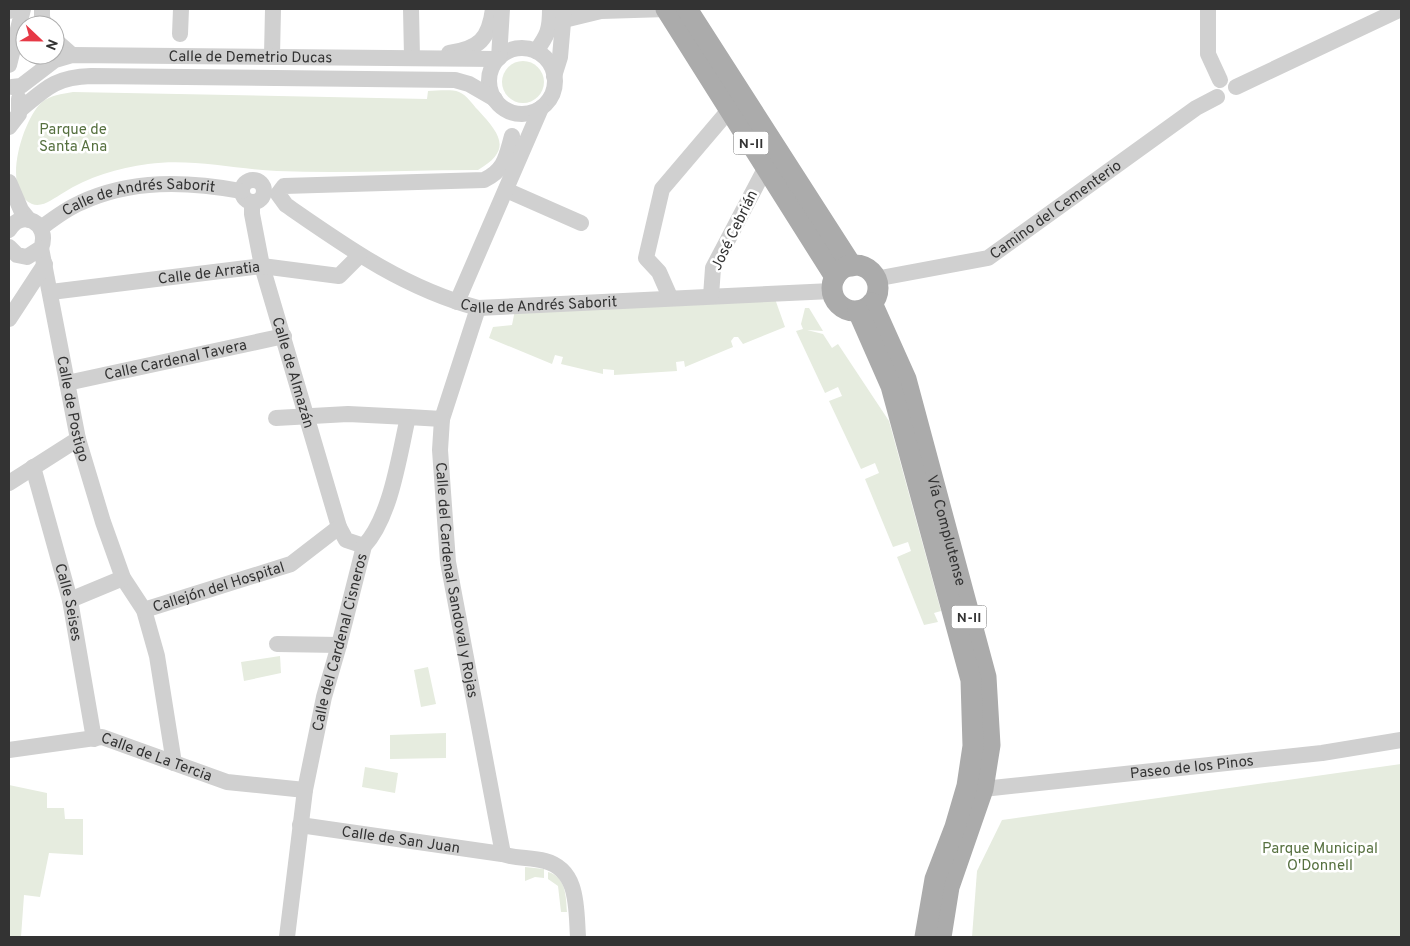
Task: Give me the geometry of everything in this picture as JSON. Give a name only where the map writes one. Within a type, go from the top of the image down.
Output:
[{"type":"main road","name":"N-II","points":[[666,9],[766,167],[840,278]]},
{"type":"main road","name":"N-II","points":[[687,9],[840,278],[835,299],[843,308],[865,307]]},
{"type":"main road","points":[[840,278],[867,269],[876,279],[877,290],[865,307]]},
{"type":"main road","name":"Vía Complutense","points":[[865,307],[906,379],[986,677],[990,745],[982,789],[949,887],[941,937]]},
{"type":"main road","name":"Vía Complutense","points":[[865,307],[891,386],[971,680],[973,746],[967,786],[955,827],[935,879],[925,937]]},
{"type":"street","points":[[9,65],[23,9]]},
{"type":"street","points":[[180,34],[181,9]]},
{"type":"street","points":[[272,55],[273,9]]},
{"type":"street","points":[[411,9],[418,57],[466,51],[482,41],[490,25],[492,9]]},
{"type":"street","points":[[498,59],[502,9]]},
{"type":"street","points":[[513,9],[512,30],[515,49]]},
{"type":"street","points":[[536,52],[547,38],[550,28],[550,9]]},
{"type":"street","points":[[457,302],[541,108],[552,94],[554,76],[560,57],[564,15],[601,11],[666,9]]},
{"type":"street","points":[[1208,9],[1208,54],[1220,80]]},
{"type":"street","points":[[1236,87],[1401,9]]},
{"type":"street","points":[[65,48],[72,54]]},
{"type":"street","points":[[509,184],[514,156],[512,136],[489,79],[492,68],[498,59],[515,49],[530,49],[548,62],[554,76]]},
{"type":"street","name":"Calle de Demetrio Ducas","points":[[10,84],[21,86],[55,60],[72,54],[498,59]]},
{"type":"street","name":"Calle de Demetrio Ducas","points":[[20,109],[54,82],[69,77],[91,76],[455,80],[469,84],[500,104]]},
{"type":"street","points":[[1220,80],[1232,80],[1236,87],[1231,100],[1221,100],[1217,97],[1215,90],[1220,80]]},
{"type":"street","points":[[10,84],[18,96],[20,109],[10,130]]},
{"type":"street","name":"Camino del Cementerio","points":[[876,279],[988,258],[1196,108],[1217,97]]},
{"type":"street","points":[[500,104],[523,114],[541,108]]},
{"type":"street","points":[[670,297],[659,272],[646,258],[662,189],[730,109]]},
{"type":"street","name":"Calle de Andrés Saborit","points":[[512,136],[504,162],[497,174],[484,180],[284,186],[278,194],[286,205],[359,256],[409,284],[478,308],[712,296],[840,278]]},
{"type":"street","name":"José Cebrián","points":[[712,296],[713,268],[766,167]]},
{"type":"street","points":[[9,182],[20,210],[20,222]]},
{"type":"street","name":"Calle de Andrés Saborit","points":[[20,222],[125,188],[148,184],[182,183],[247,197]]},
{"type":"street","points":[[509,184],[582,222]]},
{"type":"street","name":"Calle de Almazán","points":[[247,197],[262,266],[343,533]]},
{"type":"street","name":"Calle de Postigo","points":[[20,222],[44,238],[43,256],[78,439],[103,522],[123,578],[144,610],[157,656],[174,763]]},
{"type":"street","points":[[9,247],[17,255],[27,257],[43,256]]},
{"type":"street","points":[[9,319],[43,256]]},
{"type":"street","name":"Calle de Arratia","points":[[51,292],[262,266],[339,276],[359,256]]},
{"type":"street","name":"Calle del Cardenal Sandoval y Rojas","points":[[478,308],[442,419],[440,450],[448,562],[461,608],[503,854]]},
{"type":"street","name":"Calle Cardenal Tavera","points":[[67,384],[284,336]]},
{"type":"street","points":[[276,418],[348,414],[442,419]]},
{"type":"street","name":"Calle del Cardenal Cisneros","points":[[287,937],[305,790],[324,697],[364,546],[374,535],[391,489],[408,417]]},
{"type":"street","points":[[9,483],[78,439]]},
{"type":"street","name":"Calle Seises","points":[[33,467],[70,600],[94,739]]},
{"type":"street","points":[[343,533],[364,546]]},
{"type":"street","name":"Callejón del Hospital","points":[[144,610],[291,564],[343,533]]},
{"type":"street","points":[[70,600],[123,578]]},
{"type":"street","points":[[277,644],[339,645]]},
{"type":"street","name":"Calle de La Tercia","points":[[9,750],[102,737],[227,782],[305,790]]},
{"type":"street","name":"Paseo de los Pinos","points":[[982,789],[1322,752],[1401,740]]},
{"type":"street","name":"Calle de San Juan","points":[[300,825],[544,861],[561,868],[571,881],[576,899],[578,937]]},
{"type":"green space","points":[[527,61],[535,64],[541,70],[544,82],[541,94],[535,100],[519,103],[511,100],[505,94],[502,78],[505,70],[511,64]]},
{"type":"green space","name":"Parque de Santa Ana","points":[[448,90],[462,93],[486,119],[497,134],[499,142],[496,156],[489,163],[478,170],[327,172],[277,171],[196,163],[164,162],[104,174],[83,182],[40,205],[32,204],[22,197],[17,185],[18,155],[28,124],[41,103],[48,98],[60,94],[73,92],[427,99],[428,91]]},
{"type":"green space","points":[[774,296],[785,327],[743,344],[738,337],[734,337],[731,341],[733,347],[685,367],[684,361],[676,362],[677,371],[614,375],[614,370],[603,369],[603,374],[561,364],[563,357],[555,355],[552,364],[489,338],[493,327],[512,325],[515,310]]},
{"type":"green space","points":[[805,308],[809,308],[823,331],[807,330],[823,334],[832,348],[838,344],[889,421],[941,611],[934,613],[938,622],[924,625],[897,557],[911,551],[908,542],[893,547],[865,479],[879,473],[875,463],[861,469],[829,401],[842,396],[838,387],[825,393],[796,331],[803,329],[801,324]]},
{"type":"green space","points":[[280,656],[281,673],[244,681],[241,662]]},
{"type":"green space","points":[[428,667],[436,704],[421,707],[414,670]]},
{"type":"green space","points":[[446,733],[446,758],[390,759],[390,735]]},
{"type":"green space","name":"Parque Municipal O'Donnell","points":[[1401,764],[1401,937],[972,937],[977,871],[1002,820]]},
{"type":"green space","points":[[365,767],[398,773],[395,793],[362,787]]},
{"type":"green space","points":[[9,785],[47,793],[47,808],[64,808],[65,819],[83,819],[83,855],[49,853],[40,897],[24,895],[21,937],[9,937]]},
{"type":"green space","points":[[525,867],[544,869],[544,878],[535,877],[525,881]]},
{"type":"green space","points":[[548,872],[554,874],[562,883],[567,912],[561,912],[558,886],[548,879]]}]
